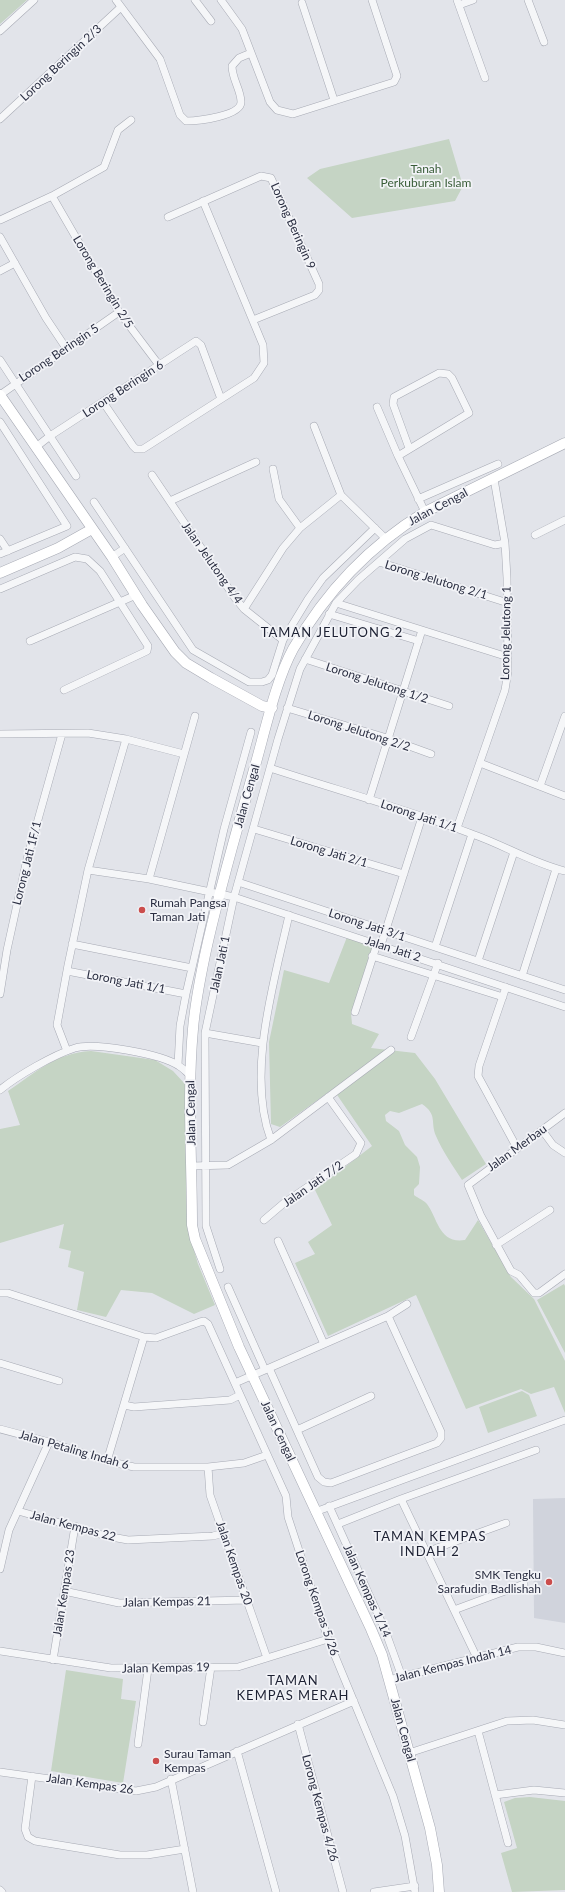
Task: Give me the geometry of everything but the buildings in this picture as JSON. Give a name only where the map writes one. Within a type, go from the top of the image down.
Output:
[{"type":"street","points":[[0,31],[34,0]]},
{"type":"street","points":[[116,0],[160,59],[180,115],[186,122],[232,114],[239,109],[241,102],[232,66],[239,58],[251,54]]},
{"type":"street","points":[[195,0],[210,22]]},
{"type":"street","points":[[221,0],[242,29],[270,102],[277,110],[293,114],[394,82],[397,79],[398,76],[372,0]]},
{"type":"street","points":[[473,0],[458,2],[485,78]]},
{"type":"street","points":[[528,0],[544,42]]},
{"type":"street","points":[[302,3],[334,100]]},
{"type":"street","name":"Lorong Beringin 2/3","points":[[0,119],[121,7]]},
{"type":"street","points":[[0,220],[52,196],[98,172],[104,167],[107,161],[118,130],[131,120]]},
{"type":"street","name":"Lorong Beringin 9","points":[[168,217],[261,176],[271,178],[318,284],[319,290],[315,295],[253,320]]},
{"type":"street","name":"Lorong Beringin 2/5","points":[[52,196],[119,312],[159,366]]},
{"type":"street","points":[[103,402],[133,446],[139,449],[147,448],[254,378],[264,363],[263,345],[203,201]]},
{"type":"street","points":[[0,236],[46,318],[66,348]]},
{"type":"street","points":[[0,271],[15,263]]},
{"type":"street","name":"Lorong Beringin 5","points":[[1,399],[14,384],[119,312]]},
{"type":"street","name":"Lorong Beringin 6","points":[[36,447],[50,436],[196,341],[201,345],[221,399]]},
{"type":"street","points":[[0,360],[14,384],[76,476]]},
{"type":"street","points":[[398,456],[469,413],[452,378],[445,374],[439,373],[394,397],[393,404],[409,448]]},
{"type":"street","points":[[1,399],[112,557],[166,642],[186,663],[262,706],[272,708]]},
{"type":"street","points":[[377,407],[398,456],[425,512]]},
{"type":"street","points":[[0,422],[67,526],[0,554]]},
{"type":"street","points":[[314,426],[341,495],[386,539]]},
{"type":"street","name":"Jalan Cengal","points":[[439,1892],[435,1849],[382,1655],[236,1340],[195,1239],[192,1225],[190,1076],[193,1027],[199,986],[219,894],[272,708],[292,651],[323,603],[352,569],[386,539],[425,512],[565,443]]},
{"type":"street","points":[[170,502],[256,462]]},
{"type":"street","points":[[418,499],[498,464]]},
{"type":"street","points":[[273,470],[279,498],[300,528]]},
{"type":"street","name":"Jalan Jelutong 4/4","points":[[152,475],[223,581],[244,609],[284,640]]},
{"type":"street","name":"Lorong Jelutong 1","points":[[457,828],[504,690],[508,671],[508,603],[505,543],[494,479]]},
{"type":"street","points":[[244,609],[267,570],[300,528],[341,495]]},
{"type":"street","points":[[94,502],[193,650],[249,682],[262,682],[268,680],[272,675],[284,640],[308,599],[323,578],[375,528]]},
{"type":"street","points":[[535,535],[565,520]]},
{"type":"street","name":"Jalan Jati 1","points":[[220,1269],[206,1226],[205,1033],[238,882],[287,708],[305,659],[333,608],[358,580],[405,540],[431,525],[495,545],[505,543]]},
{"type":"street","points":[[0,573],[58,548],[92,529]]},
{"type":"street","points":[[0,539],[8,551]]},
{"type":"street","points":[[112,557],[125,548]]},
{"type":"street","points":[[0,589],[75,557],[87,559],[100,571],[148,646],[146,651],[64,690]]},
{"type":"street","name":"Lorong Jelutong 2/1","points":[[379,562],[508,603]]},
{"type":"street","points":[[30,641],[136,595]]},
{"type":"street","points":[[323,603],[419,641]]},
{"type":"street","points":[[333,608],[422,630],[508,657]]},
{"type":"street","points":[[369,800],[387,738],[422,630]]},
{"type":"street","name":"Lorong Jelutong 1/2","points":[[305,659],[449,706]]},
{"type":"street","name":"Lorong Jelutong 2/2","points":[[287,708],[387,738],[431,754]]},
{"type":"street","points":[[149,879],[195,716]]},
{"type":"street","points":[[540,786],[562,734],[565,716]]},
{"type":"street","points":[[178,1065],[180,1026],[208,892],[251,732]]},
{"type":"street","points":[[0,734],[88,733],[126,739],[184,754]]},
{"type":"street","name":"Lorong Jati 1F/1","points":[[0,994],[4,949],[27,859],[62,734]]},
{"type":"street","points":[[67,1051],[57,1025],[72,944],[88,870],[126,739]]},
{"type":"street","points":[[480,763],[565,796]]},
{"type":"street","name":"Lorong Jati 1/1","points":[[270,768],[457,828],[556,869],[565,871]]},
{"type":"street","points":[[355,1012],[372,956],[386,930],[422,817]]},
{"type":"street","name":"Lorong Jati 2/1","points":[[254,829],[404,874]]},
{"type":"street","points":[[434,947],[472,834]]},
{"type":"street","points":[[478,961],[514,852]]},
{"type":"street","points":[[522,976],[556,869]]},
{"type":"street","points":[[88,870],[149,879],[219,894]]},
{"type":"street","name":"Lorong Jati 3/1","points":[[238,882],[565,990]]},
{"type":"street","name":"Jalan Jati 2","points":[[219,894],[234,897],[438,963],[565,1007]]},
{"type":"street","points":[[271,1140],[264,1123],[262,1111],[262,1043],[289,915]]},
{"type":"street","points":[[72,944],[192,968]]},
{"type":"street","points":[[372,956],[503,997]]},
{"type":"street","points":[[411,1037],[438,963]]},
{"type":"street","name":"Lorong Jati 1/1","points":[[67,971],[186,994]]},
{"type":"street","points":[[506,987],[479,1066],[478,1076],[517,1148]]},
{"type":"street","points":[[205,1033],[262,1043]]},
{"type":"street","points":[[0,1080],[2,1088],[47,1060],[75,1048],[91,1045],[156,1056],[178,1065],[190,1076]]},
{"type":"street","points":[[192,1166],[228,1165],[271,1140],[391,1050]]},
{"type":"street","name":"Jalan Jati 7/2","points":[[264,1220],[284,1203],[356,1154],[360,1148],[361,1144],[328,1097]]},
{"type":"street","name":"Jalan Merbau","points":[[496,1245],[469,1190],[469,1182],[565,1113]]},
{"type":"street","points":[[542,1130],[553,1145],[565,1153]]},
{"type":"street","points":[[550,1210],[496,1245],[511,1271],[519,1275],[534,1293],[539,1293],[564,1276]]},
{"type":"street","points":[[278,1241],[324,1344]]},
{"type":"street","points":[[228,1287],[318,1477],[324,1482],[331,1483],[437,1443],[441,1438],[441,1432],[388,1316]]},
{"type":"street","points":[[0,1294],[8,1293],[144,1337],[107,1461]]},
{"type":"street","points":[[235,1383],[388,1316],[407,1304]]},
{"type":"street","name":"Lorong Kempas 5/26","points":[[144,1337],[156,1338],[204,1321],[208,1324],[286,1496],[288,1517],[328,1639],[393,1796],[405,1836],[415,1889]]},
{"type":"street","points":[[0,1363],[59,1381]]},
{"type":"street","points":[[124,1404],[134,1407],[230,1400],[240,1396]]},
{"type":"street","points":[[297,1430],[371,1396]]},
{"type":"street","points":[[316,1512],[565,1420]]},
{"type":"street","name":"Jalan Petaling Indah 6","points":[[0,1429],[49,1442],[107,1461],[134,1468],[208,1467],[244,1463],[267,1455]]},
{"type":"street","points":[[0,1569],[9,1530],[49,1442]]},
{"type":"street","points":[[338,1524],[401,1499],[536,1450]]},
{"type":"street","name":"Jalan Kempas 20","points":[[208,1467],[208,1484],[210,1495],[267,1658]]},
{"type":"street","points":[[401,1499],[477,1658]]},
{"type":"street","name":"Jalan Kempas 1/14","points":[[329,1506],[385,1630],[402,1677]]},
{"type":"street","name":"Jalan Kempas 22","points":[[18,1511],[106,1536],[128,1540],[213,1536],[224,1533]]},
{"type":"street","points":[[426,1552],[506,1523]]},
{"type":"street","name":"Jalan Kempas 23","points":[[53,1660],[75,1526]]},
{"type":"street","points":[[454,1610],[524,1584]]},
{"type":"street","name":"Jalan Kempas 21","points":[[64,1591],[119,1603],[247,1600]]},
{"type":"street","name":"Jalan Kempas 19","points":[[0,1651],[111,1668],[148,1669],[238,1667],[328,1639]]},
{"type":"street","name":"Jalan Kempas Indah 14","points":[[389,1680],[518,1647],[536,1647],[565,1653]]},
{"type":"street","points":[[202,1722],[211,1667]]},
{"type":"street","points":[[138,1744],[148,1669]]},
{"type":"street","name":"Jalan Kempas 26","points":[[0,1772],[136,1792],[156,1787],[171,1779],[354,1701]]},
{"type":"street","points":[[409,1754],[507,1721],[533,1720],[565,1725]]},
{"type":"street","name":"Lorong Kempas 4/26","points":[[298,1724],[343,1892]]},
{"type":"street","points":[[478,1731],[508,1843]]},
{"type":"street","points":[[237,1751],[276,1892]]},
{"type":"street","points":[[32,1776],[25,1829],[28,1837],[35,1841],[120,1855],[147,1855],[185,1849]]},
{"type":"street","points":[[171,1779],[193,1892]]},
{"type":"street","points":[[495,1795],[534,1790],[565,1794]]},
{"type":"street","points":[[374,1892],[415,1889]]},
{"type":"shaded area","name":"SMK Tengku Sarafudin Badlishah","points":[[565,1498],[565,1623],[534,1618],[533,1499]]},
{"type":"green space","points":[[0,0],[27,0],[0,24]]},
{"type":"green space","name":"Tanah Perkuburan Islam","points":[[449,139],[463,186],[455,201],[352,218],[307,178],[320,169]]},
{"type":"green space","points":[[347,937],[373,946],[351,1013],[352,1024],[379,1034],[371,1048],[415,1053],[435,1079],[486,1164],[462,1180],[448,1159],[436,1136],[432,1115],[427,1108],[422,1104],[399,1113],[390,1111],[385,1115],[386,1121],[399,1131],[405,1145],[417,1157],[420,1167],[419,1184],[414,1189],[414,1195],[427,1204],[440,1229],[450,1238],[465,1240],[478,1220],[511,1277],[534,1299],[565,1361],[565,1413],[554,1387],[531,1394],[521,1389],[466,1409],[416,1295],[328,1336],[295,1263],[315,1254],[308,1242],[332,1225],[315,1190],[372,1146],[333,1089],[280,1127],[271,1124],[269,1042],[284,970],[329,983]]},
{"type":"green space","points":[[91,1051],[155,1060],[173,1071],[185,1084],[187,1226],[198,1264],[215,1305],[194,1314],[152,1293],[121,1290],[106,1317],[77,1310],[84,1272],[68,1267],[71,1251],[59,1248],[64,1224],[0,1243],[0,1129],[20,1125],[8,1091],[37,1071],[67,1055]]},
{"type":"green space","points":[[564,1284],[565,1286],[565,1353],[537,1300]]},
{"type":"green space","points":[[522,1391],[529,1395],[537,1416],[488,1433],[479,1407]]},
{"type":"green space","points":[[66,1670],[123,1679],[121,1699],[136,1701],[123,1783],[51,1771]]},
{"type":"green space","points":[[530,1797],[565,1801],[565,1890],[512,1892],[501,1853],[517,1848],[504,1802],[515,1798]]},
{"type":"place","name":"Rumah Pangsa Taman Jati","points":[[142,910]]},
{"type":"place","name":"SMK Tengku Sarafudin Badlishah","points":[[549,1582]]},
{"type":"place","name":"Surau Taman Kempas","points":[[156,1761]]},
{"type":"district","name":"TAMAN JELUTONG 2","points":[[332,633]]},
{"type":"district","name":"TAMAN KEMPAS INDAH 2","points":[[430,1544]]},
{"type":"district","name":"TAMAN KEMPAS MERAH","points":[[293,1688]]}]
